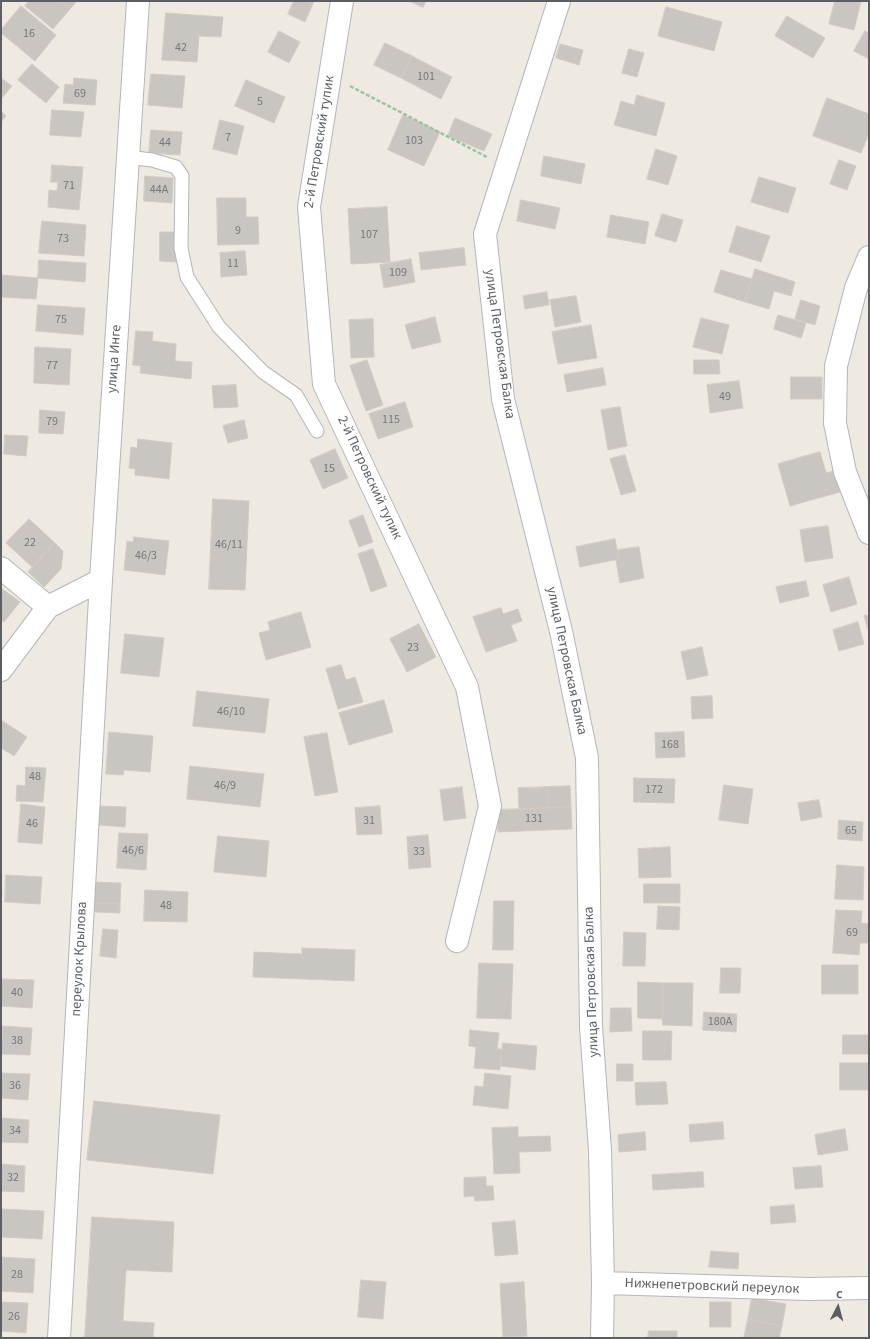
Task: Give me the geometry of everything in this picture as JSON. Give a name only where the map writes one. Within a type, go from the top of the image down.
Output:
[{"type":"street","name":"улица Инге","points":[[101,580],[138,1]]},
{"type":"street","name":"2-й Петровский тупик","points":[[342,1],[309,207],[324,384],[468,687],[490,806],[457,940]]},
{"type":"street","name":"улица Петровская Балка","points":[[559,1],[485,234],[503,399],[561,631],[587,758],[591,1027],[600,1150],[603,1283],[602,1338]]},
{"type":"street","points":[[869,257],[856,288],[836,366],[835,423],[846,472],[869,533]]},
{"type":"street","points":[[1,568],[48,607]]},
{"type":"street","points":[[1,670],[48,607],[101,580]]},
{"type":"street","name":"переулок Крылова","points":[[59,1338],[101,580]]},
{"type":"street","name":"Нижнепетровский переулок","points":[[603,1283],[808,1290],[869,1288]]},
{"type":"lane","points":[[127,157],[152,160],[176,167],[182,176],[181,248],[187,277],[218,327],[263,372],[296,395],[318,431]]},
{"type":"path","points":[[375,99],[448,136],[472,150],[506,166]]},
{"type":"building","points":[[29,1],[61,1],[70,9],[53,29],[25,6]]},
{"type":"building","points":[[61,1],[77,1],[70,9]]},
{"type":"building","points":[[294,1],[314,1],[305,22],[288,14]]},
{"type":"building","points":[[409,1],[426,1],[423,7]]},
{"type":"building","points":[[835,1],[861,1],[854,30],[829,24]]},
{"type":"building","points":[[21,6],[56,35],[35,61],[1,33],[1,30]]},
{"type":"building","points":[[666,7],[722,22],[714,51],[658,36]]},
{"type":"building","points":[[166,13],[223,17],[221,37],[199,36],[197,62],[162,60]]},
{"type":"building","points":[[787,16],[825,38],[813,58],[775,36]]},
{"type":"building","points":[[279,31],[300,42],[289,63],[268,52]]},
{"type":"building","points":[[865,31],[869,33],[869,59],[854,51]]},
{"type":"building","points":[[385,43],[412,56],[401,78],[374,65]]},
{"type":"building","points":[[560,44],[583,50],[579,65],[556,58]]},
{"type":"building","points":[[629,49],[644,53],[637,77],[622,73]]},
{"type":"building","points":[[412,56],[452,77],[441,99],[401,78]]},
{"type":"building","points":[[32,64],[59,87],[46,103],[18,80]]},
{"type":"building","points":[[151,74],[185,76],[182,108],[148,105]]},
{"type":"building","points":[[1,78],[12,86],[1,99]]},
{"type":"building","points":[[74,78],[97,80],[95,105],[63,103],[65,84],[73,85]]},
{"type":"building","points":[[246,80],[285,97],[274,123],[235,106]]},
{"type":"building","points":[[637,95],[665,103],[656,136],[614,125],[621,101],[634,105]]},
{"type":"building","points":[[827,98],[869,114],[869,133],[861,153],[813,136]]},
{"type":"building","points":[[52,110],[84,112],[81,137],[50,135]]},
{"type":"building","points":[[1,111],[6,116],[1,122]]},
{"type":"building","points":[[403,115],[440,132],[424,166],[388,150]]},
{"type":"building","points":[[455,118],[492,134],[484,151],[448,136]]},
{"type":"building","points":[[220,120],[244,126],[237,155],[213,149]]},
{"type":"building","points":[[151,130],[182,132],[180,155],[149,153]]},
{"type":"building","points":[[656,149],[677,156],[668,185],[647,179]]},
{"type":"building","points":[[544,156],[585,164],[581,184],[541,176]]},
{"type":"building","points":[[839,160],[856,166],[847,190],[830,184]]},
{"type":"building","points":[[52,165],[83,167],[79,210],[48,207],[49,190],[57,191],[58,182],[51,182]]},
{"type":"building","points":[[145,176],[173,178],[172,203],[144,201]]},
{"type":"building","points":[[759,177],[796,188],[788,213],[751,202]]},
{"type":"building","points":[[217,198],[246,198],[246,217],[258,217],[259,244],[218,245]]},
{"type":"building","points":[[521,200],[560,208],[555,229],[517,221]]},
{"type":"building","points":[[387,207],[390,262],[351,264],[348,209]]},
{"type":"building","points":[[662,214],[683,220],[676,242],[655,236]]},
{"type":"building","points":[[611,215],[649,222],[645,244],[607,237]]},
{"type":"building","points":[[42,221],[86,225],[84,256],[39,253]]},
{"type":"building","points":[[737,226],[770,236],[761,262],[729,252]]},
{"type":"building","points":[[160,232],[177,232],[176,262],[160,261]]},
{"type":"building","points":[[464,248],[466,265],[421,270],[419,253]]},
{"type":"building","points":[[245,251],[247,275],[221,277],[220,253]]},
{"type":"building","points":[[411,259],[415,282],[384,288],[380,265]]},
{"type":"building","points":[[39,260],[86,263],[85,282],[38,278]]},
{"type":"building","points":[[755,269],[795,282],[791,296],[774,291],[769,309],[745,302]]},
{"type":"building","points":[[721,270],[752,279],[745,302],[714,292]]},
{"type":"building","points":[[1,275],[38,278],[36,299],[1,297]]},
{"type":"building","points":[[547,292],[549,305],[525,309],[523,296]]},
{"type":"building","points":[[576,296],[581,322],[555,327],[550,300]]},
{"type":"building","points":[[801,300],[820,306],[815,325],[795,319]]},
{"type":"building","points":[[38,305],[85,308],[83,335],[36,331]]},
{"type":"building","points":[[778,315],[806,323],[801,338],[774,329]]},
{"type":"building","points":[[435,317],[441,342],[412,349],[405,325]]},
{"type":"building","points":[[701,318],[729,325],[722,354],[693,347]]},
{"type":"building","points":[[373,319],[374,357],[351,358],[349,320]]},
{"type":"building","points":[[591,325],[597,358],[558,364],[552,332]]},
{"type":"building","points":[[136,331],[153,332],[152,341],[176,344],[175,361],[192,362],[191,379],[140,373],[141,366],[133,365]]},
{"type":"building","points":[[35,347],[71,349],[69,385],[34,383]]},
{"type":"building","points":[[367,360],[383,405],[366,411],[350,366]]},
{"type":"building","points":[[694,360],[719,360],[720,374],[694,374]]},
{"type":"building","points":[[603,368],[606,385],[567,392],[564,375]]},
{"type":"building","points":[[791,377],[822,377],[822,399],[791,399]]},
{"type":"building","points":[[739,381],[743,408],[710,413],[707,385]]},
{"type":"building","points":[[236,385],[238,407],[214,408],[212,386]]},
{"type":"building","points":[[405,402],[413,427],[378,439],[369,414]]},
{"type":"building","points":[[620,407],[627,446],[608,450],[601,410]]},
{"type":"building","points":[[40,410],[65,412],[63,434],[39,433]]},
{"type":"building","points":[[244,420],[248,438],[228,443],[223,426]]},
{"type":"building","points":[[5,435],[28,436],[26,456],[4,454]]},
{"type":"building","points":[[138,439],[172,443],[169,479],[135,475],[135,469],[129,468],[131,447],[137,448]]},
{"type":"building","points":[[335,449],[348,478],[323,489],[310,460]]},
{"type":"building","points":[[820,452],[826,473],[834,471],[840,492],[790,506],[778,464]]},
{"type":"building","points":[[625,455],[636,491],[621,495],[610,459]]},
{"type":"building","points":[[213,499],[249,501],[245,590],[209,589]]},
{"type":"building","points":[[363,515],[373,542],[359,547],[349,521]]},
{"type":"building","points":[[29,519],[55,543],[32,567],[6,543]]},
{"type":"building","points":[[828,526],[833,558],[805,562],[800,530]]},
{"type":"building","points":[[134,537],[169,541],[165,575],[124,570],[127,541],[133,542]]},
{"type":"building","points":[[615,539],[619,559],[580,567],[576,547]]},
{"type":"building","points":[[55,543],[63,551],[61,569],[44,587],[28,572]]},
{"type":"building","points":[[639,547],[644,578],[620,583],[616,560],[619,559],[617,550]]},
{"type":"building","points":[[373,549],[387,586],[371,592],[358,554]]},
{"type":"building","points":[[849,577],[857,604],[831,612],[823,585]]},
{"type":"building","points":[[806,581],[809,596],[780,603],[776,587]]},
{"type":"building","points":[[1,588],[20,602],[4,622],[1,620]]},
{"type":"building","points":[[501,608],[503,614],[518,609],[522,621],[511,625],[517,641],[486,652],[473,617]]},
{"type":"building","points":[[301,612],[311,647],[266,660],[259,633],[270,630],[268,622]]},
{"type":"building","points":[[869,615],[869,632],[864,616]]},
{"type":"building","points":[[858,622],[864,644],[839,651],[833,630]]},
{"type":"building","points":[[419,624],[436,657],[407,672],[390,639]]},
{"type":"building","points":[[125,634],[164,638],[159,677],[121,673]]},
{"type":"building","points":[[702,647],[708,675],[687,680],[681,652]]},
{"type":"building","points":[[341,665],[346,680],[355,677],[363,702],[338,709],[326,669]]},
{"type":"building","points":[[197,691],[269,699],[265,733],[193,726]]},
{"type":"building","points":[[712,696],[713,718],[692,719],[691,697]]},
{"type":"building","points":[[384,700],[393,732],[349,745],[339,713]]},
{"type":"building","points":[[1,720],[27,737],[14,756],[1,748]]},
{"type":"building","points":[[109,732],[153,736],[150,772],[124,770],[123,775],[106,774]]},
{"type":"building","points":[[684,732],[685,757],[656,758],[655,733]]},
{"type":"building","points":[[327,733],[338,792],[315,796],[304,737]]},
{"type":"building","points":[[190,766],[264,774],[260,807],[187,799]]},
{"type":"building","points":[[26,767],[46,768],[43,802],[16,801],[17,785],[25,786]]},
{"type":"building","points":[[634,778],[675,779],[674,803],[634,802]]},
{"type":"building","points":[[724,785],[753,789],[748,824],[719,820]]},
{"type":"building","points":[[570,786],[571,807],[548,808],[547,787]]},
{"type":"building","points":[[462,787],[466,818],[444,821],[440,790]]},
{"type":"building","points":[[547,787],[548,808],[519,809],[518,788]]},
{"type":"building","points":[[819,800],[822,817],[801,821],[798,803]]},
{"type":"building","points":[[21,804],[45,807],[42,844],[18,842]]},
{"type":"building","points":[[99,806],[126,807],[125,827],[97,825]]},
{"type":"building","points":[[380,806],[382,834],[357,835],[355,808]]},
{"type":"building","points":[[571,807],[572,829],[498,832],[497,810]]},
{"type":"building","points":[[839,820],[863,822],[862,841],[838,839]]},
{"type":"building","points":[[119,833],[148,834],[146,870],[117,868]]},
{"type":"building","points":[[428,835],[431,867],[409,869],[407,837]]},
{"type":"building","points":[[218,836],[269,841],[266,877],[214,872]]},
{"type":"building","points":[[670,847],[671,877],[639,878],[638,849]]},
{"type":"building","points":[[837,865],[864,867],[863,900],[835,899]]},
{"type":"building","points":[[6,875],[42,877],[40,904],[5,902]]},
{"type":"building","points":[[95,882],[121,883],[120,904],[95,903]]},
{"type":"building","points":[[644,884],[680,884],[680,903],[644,903]]},
{"type":"building","points":[[145,890],[188,892],[187,922],[144,921]]},
{"type":"building","points":[[494,901],[514,901],[513,950],[493,950]]},
{"type":"building","points":[[95,903],[120,904],[120,913],[95,912]]},
{"type":"building","points":[[658,906],[680,907],[679,930],[657,929]]},
{"type":"building","points":[[836,910],[862,911],[861,923],[869,924],[869,943],[860,943],[859,955],[833,953]]},
{"type":"building","points":[[103,929],[118,930],[116,958],[100,956]]},
{"type":"building","points":[[624,932],[646,933],[645,966],[623,966]]},
{"type":"building","points":[[302,948],[355,950],[354,981],[253,977],[254,952],[302,954]]},
{"type":"building","points":[[479,963],[513,964],[511,1019],[477,1018]]},
{"type":"building","points":[[822,965],[858,965],[858,994],[822,994]]},
{"type":"building","points":[[721,968],[741,968],[740,993],[720,993]]},
{"type":"building","points":[[1,979],[34,980],[32,1008],[1,1006]]},
{"type":"building","points":[[638,982],[663,983],[663,1019],[638,1018]]},
{"type":"building","points":[[663,983],[693,983],[692,1026],[663,1025]]},
{"type":"building","points":[[611,1008],[631,1008],[632,1031],[610,1032]]},
{"type":"building","points":[[704,1012],[737,1014],[736,1032],[703,1030]]},
{"type":"building","points":[[3,1026],[32,1028],[30,1055],[1,1054]]},
{"type":"building","points":[[470,1030],[499,1033],[497,1049],[502,1049],[500,1070],[474,1068],[476,1047],[469,1046]]},
{"type":"building","points":[[643,1031],[672,1031],[671,1060],[643,1060]]},
{"type":"building","points":[[843,1035],[869,1035],[869,1054],[843,1054]]},
{"type":"building","points":[[503,1043],[537,1046],[535,1070],[500,1066]]},
{"type":"building","points":[[840,1063],[869,1063],[868,1090],[840,1090]]},
{"type":"building","points":[[617,1064],[633,1064],[633,1081],[617,1081]]},
{"type":"building","points":[[1,1073],[30,1074],[28,1100],[1,1098]]},
{"type":"building","points":[[485,1073],[511,1076],[508,1109],[473,1105],[475,1086],[483,1087]]},
{"type":"building","points":[[666,1082],[668,1104],[636,1105],[635,1083]]},
{"type":"building","points":[[94,1101],[220,1115],[213,1174],[87,1160]]},
{"type":"building","points":[[1,1118],[29,1120],[28,1143],[1,1142]]},
{"type":"building","points":[[723,1122],[724,1139],[690,1142],[689,1125]]},
{"type":"building","points":[[518,1127],[518,1137],[550,1136],[551,1151],[519,1152],[520,1173],[494,1174],[492,1128]]},
{"type":"building","points":[[845,1129],[848,1150],[818,1155],[815,1135]]},
{"type":"building","points":[[645,1132],[646,1150],[619,1152],[618,1135]]},
{"type":"building","points":[[1,1164],[25,1166],[24,1192],[1,1191]]},
{"type":"building","points":[[821,1166],[823,1187],[795,1189],[793,1168]]},
{"type":"building","points":[[703,1172],[704,1187],[653,1190],[652,1175]]},
{"type":"building","points":[[486,1177],[486,1186],[493,1186],[494,1200],[475,1201],[474,1196],[464,1197],[464,1178]]},
{"type":"building","points":[[794,1205],[796,1222],[771,1224],[770,1207]]},
{"type":"building","points":[[2,1209],[44,1211],[42,1239],[1,1237]]},
{"type":"building","points":[[92,1217],[174,1222],[172,1272],[126,1270],[123,1321],[154,1323],[153,1338],[85,1338]]},
{"type":"building","points":[[515,1221],[518,1254],[495,1256],[492,1223]]},
{"type":"building","points":[[711,1251],[739,1253],[738,1269],[709,1267]]},
{"type":"building","points":[[1,1257],[35,1259],[33,1293],[1,1291]]},
{"type":"building","points":[[361,1280],[386,1282],[383,1319],[358,1317]]},
{"type":"building","points":[[524,1282],[527,1336],[503,1337],[500,1284]]},
{"type":"building","points":[[752,1298],[786,1304],[782,1326],[748,1319]]},
{"type":"building","points":[[1,1302],[28,1303],[26,1333],[1,1331]]},
{"type":"building","points":[[710,1302],[731,1302],[731,1327],[710,1327]]},
{"type":"building","points":[[748,1319],[782,1326],[779,1338],[744,1338]]},
{"type":"building","points":[[649,1331],[677,1331],[677,1338],[648,1338]]}]
